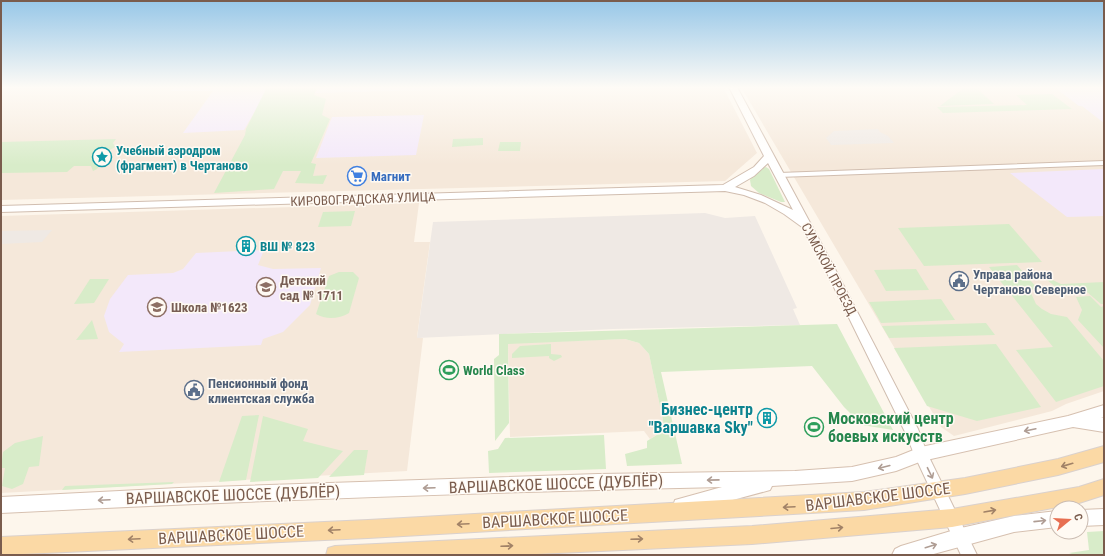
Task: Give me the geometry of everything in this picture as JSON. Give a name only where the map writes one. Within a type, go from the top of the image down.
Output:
[{"type":"main road","name":"ВАРШАВСКОЕ ШОССЕ (ДУБЛЁР)","points":[[1,505],[179,496],[377,489],[590,482],[795,478],[859,472],[896,464],[921,454],[1068,422],[1104,411]]},
{"type":"main road","points":[[1068,422],[1104,425]]},
{"type":"main road","name":"ВАРШАВСКОЕ ШОССЕ","points":[[1,546],[655,514],[864,501],[939,491],[1058,467],[1104,454]]},
{"type":"main road","points":[[655,514],[735,491],[795,478]]},
{"type":"main road","name":"ВАРШАВСКОЕ ШОССЕ","points":[[335,555],[752,535],[952,518],[1079,494],[1104,487]]},
{"type":"main road","points":[[1089,518],[1104,517]]},
{"type":"main road","points":[[901,555],[961,537],[1014,524],[1049,521]]},
{"type":"street","name":"СУМСКОЙ ПРОЕЗД","points":[[747,113],[913,432],[921,454],[969,555]]},
{"type":"street","points":[[725,188],[741,181],[768,160],[769,155]]},
{"type":"street","points":[[758,167],[766,165],[777,172],[1104,163]]},
{"type":"street","points":[[750,174],[748,181],[750,187],[761,197]]},
{"type":"street","points":[[725,188],[747,192],[761,197],[790,212],[806,225]]},
{"type":"street","name":"КИРОВОГРАДСКАЯ УЛИЦА","points":[[1,209],[725,188]]},
{"type":"street","points":[[775,204],[788,207],[791,206],[793,202]]},
{"type":"shaded area","points":[[1,113],[736,113],[757,153],[725,181],[1,200]]},
{"type":"shaded area","points":[[197,113],[254,113],[244,130],[183,133]]},
{"type":"shaded area","points":[[756,113],[1104,113],[1104,391],[1066,404],[1052,411],[954,436],[941,427]]},
{"type":"shaded area","points":[[1091,113],[1104,113],[1104,123]]},
{"type":"shaded area","points":[[424,115],[416,155],[316,158],[332,117]]},
{"type":"shaded area","points":[[878,129],[880,132],[888,136],[894,143],[831,145],[826,138],[834,131]]},
{"type":"shaded area","points":[[1104,169],[1104,216],[1067,217],[1010,173]]},
{"type":"shaded area","points":[[419,203],[414,242],[430,242],[417,337],[423,338],[407,471],[1,493],[1,216]]},
{"type":"shaded area","points":[[705,213],[725,218],[755,216],[797,308],[793,309],[800,325],[613,329],[417,338],[433,222]]},
{"type":"shaded area","points":[[52,230],[42,242],[1,244],[1,231]]},
{"type":"shaded area","points":[[264,250],[258,265],[273,269],[321,268],[310,305],[283,332],[263,339],[261,345],[119,352],[124,344],[109,332],[104,316],[110,299],[128,275],[173,273],[183,269],[196,253]]},
{"type":"shaded area","points":[[625,339],[639,343],[649,354],[665,430],[650,439],[644,431],[510,437],[508,343]]},
{"type":"green space","points":[[254,113],[323,113],[322,115],[330,119],[311,163],[316,164],[313,176],[327,175],[323,184],[295,183],[301,171],[283,171],[274,189],[214,193],[245,135],[246,129]]},
{"type":"green space","points":[[483,138],[483,145],[452,147],[453,139]]},
{"type":"green space","points":[[116,139],[113,143],[115,147],[108,151],[101,151],[95,162],[100,165],[93,171],[91,166],[74,166],[67,172],[1,173],[1,142]]},
{"type":"green space","points":[[500,142],[521,142],[520,151],[498,151]]},
{"type":"green space","points":[[766,167],[769,169],[785,202],[781,202],[759,193],[751,186],[751,178],[759,170]]},
{"type":"green space","points":[[355,211],[351,226],[318,227],[323,212]]},
{"type":"green space","points":[[1009,224],[1042,262],[924,266],[898,228]]},
{"type":"green space","points":[[1017,265],[1037,288],[1032,290],[1031,293],[1036,304],[1051,314],[1067,317],[1104,361],[1104,386],[1056,402],[1016,350],[1053,347],[989,267]]},
{"type":"green space","points":[[916,269],[929,290],[886,291],[874,270]]},
{"type":"green space","points":[[339,272],[353,272],[359,278],[349,313],[341,317],[332,318],[320,316],[316,314],[329,276]]},
{"type":"green space","points":[[1042,275],[1061,284],[1104,282],[1104,304],[1101,304],[1087,292],[1073,292],[1058,288]]},
{"type":"green space","points":[[90,279],[109,279],[94,303],[74,304]]},
{"type":"green space","points":[[1090,296],[1101,307],[1104,306],[1104,348],[1078,320],[1082,310],[1076,297]]},
{"type":"green space","points":[[941,299],[955,320],[881,323],[869,302]]},
{"type":"green space","points":[[92,320],[98,339],[76,340]]},
{"type":"green space","points":[[986,323],[995,335],[889,338],[882,326]]},
{"type":"green space","points":[[837,324],[893,430],[862,425],[844,407],[812,366],[661,372],[682,464],[627,466],[625,454],[647,448],[647,441],[665,430],[649,354],[639,343],[625,339],[508,344],[509,423],[495,441],[494,359],[499,355],[499,334]]},
{"type":"green space","points":[[551,344],[551,354],[561,355],[562,357],[554,361],[549,358],[549,356],[512,358],[512,354],[520,346]]},
{"type":"green space","points":[[996,344],[1041,407],[977,421],[927,406],[894,348]]},
{"type":"green space","points":[[259,415],[246,480],[219,482],[242,416]]},
{"type":"green space","points":[[263,416],[308,429],[303,441],[343,451],[318,478],[250,482]]},
{"type":"green space","points":[[604,435],[606,469],[489,473],[488,451],[498,449],[505,438]]},
{"type":"green space","points":[[43,436],[39,466],[29,467],[23,484],[12,489],[2,486],[5,468],[1,468],[3,452],[15,443]]},
{"type":"green space","points":[[354,450],[368,450],[364,475],[329,477]]},
{"type":"green space","points":[[174,482],[172,484],[62,490],[65,486]]},
{"type":"green space","points":[[1104,531],[1104,555],[1075,555],[1069,553],[1089,550],[1089,532]]},
{"type":"place","name":"Учебный аэродром (фрагмент) в Чертаново","points":[[102,157]]},
{"type":"place","name":"Магнит","points":[[357,176]]},
{"type":"place","name":"ВШ № 823","points":[[246,246]]},
{"type":"place","name":"Управа района Чертаново Северное","points":[[959,281]]},
{"type":"place","name":"Детский сад № 1711","points":[[266,287]]},
{"type":"place","name":"Школа №1623","points":[[157,307]]},
{"type":"place","name":"World Class","points":[[449,370]]},
{"type":"place","name":"Пенсионный фонд клиентская служба","points":[[194,390]]},
{"type":"place","name":"Бизнес-центр \"Варшавка Sky\"","points":[[767,418]]},
{"type":"place","name":"Московский центр боевых искусств","points":[[814,427]]}]
